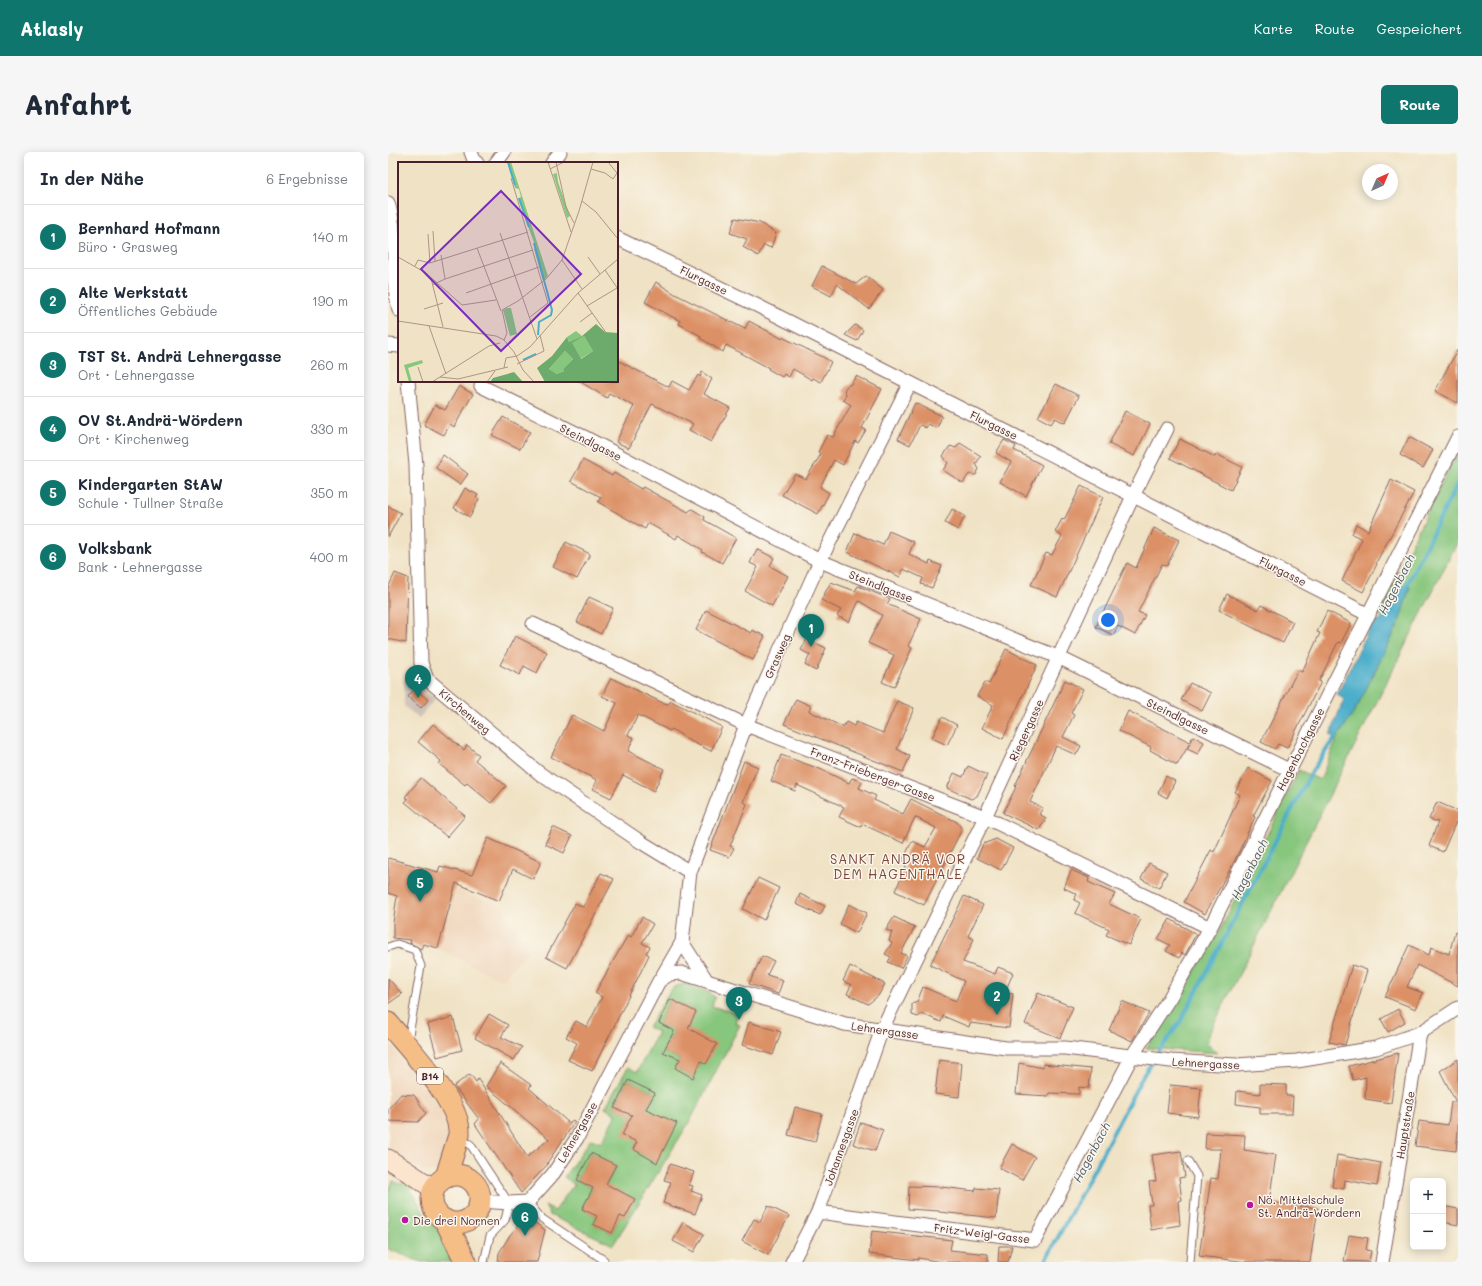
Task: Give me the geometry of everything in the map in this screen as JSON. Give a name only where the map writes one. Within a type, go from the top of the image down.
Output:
[{"type":"main road","name":"B14","points":[[388,1023],[441,1088],[456,1117],[460,1129],[460,1138],[470,1179],[477,1186],[472,1262]]},
{"type":"main road","name":"B14","points":[[460,1138],[432,1203],[439,1216],[445,1220],[472,1262]]},
{"type":"main road","points":[[389,1161],[440,1183],[458,1174],[470,1179]]},
{"type":"main road","points":[[445,1220],[460,1223],[476,1210]]},
{"type":"street","points":[[471,152],[476,162]]},
{"type":"street","points":[[497,162],[504,152]]},
{"type":"street","points":[[553,162],[560,152]]},
{"type":"street","points":[[388,203],[392,217],[395,249],[391,284],[398,307]]},
{"type":"street","name":"Flurgasse","points":[[618,238],[756,305],[910,384],[1134,494],[1369,615]]},
{"type":"street","points":[[388,345],[398,346]]},
{"type":"street","name":"Kirchenweg","points":[[408,382],[416,465],[421,663],[427,679],[539,773],[641,842],[690,872]]},
{"type":"street","name":"Steindlgasse","points":[[479,383],[820,561],[1060,658],[1289,770]]},
{"type":"street","name":"Grasweg","points":[[659,980],[682,942],[690,872],[746,725],[820,561],[910,384]]},
{"type":"street","name":"Riegergasse","points":[[882,1030],[1060,658],[1134,494],[1167,429]]},
{"type":"street","name":"Hagenbachgasse","points":[[1136,1057],[1210,928],[1458,437]]},
{"type":"street","name":"Franz-Frieberger-Gasse","points":[[533,624],[746,725],[985,817],[1210,928]]},
{"type":"street","points":[[682,942],[707,981]]},
{"type":"street","name":"Lehnergasse","points":[[528,1202],[553,1174],[577,1138],[659,980],[670,974],[681,973],[845,1024],[1006,1048],[1065,1048],[1170,1061],[1236,1065],[1297,1061],[1376,1048],[1420,1033]]},
{"type":"street","points":[[1420,1033],[1458,1008]]},
{"type":"street","name":"Johannesgasse","points":[[792,1262],[818,1212],[882,1030]]},
{"type":"street","name":"Hauptstraße","points":[[1382,1262],[1420,1033]]},
{"type":"street","name":"Fritz-Weigl-Gasse","points":[[818,1212],[1036,1240],[1136,1057]]},
{"type":"street","points":[[476,1210],[509,1203],[528,1202]]},
{"type":"lane","points":[[388,947],[397,944],[414,950],[421,966],[407,1048]]},
{"type":"lane","points":[[460,1138],[470,1144],[509,1203],[505,1220],[490,1236],[472,1262]]},
{"type":"lane","points":[[1188,1161],[1197,1176],[1190,1262]]},
{"type":"lane","points":[[528,1202],[540,1218],[604,1260]]},
{"type":"shaded area","points":[[404,680],[413,681],[435,699],[419,718],[404,706]]},
{"type":"shaded area","points":[[454,889],[501,906],[526,944],[528,951],[502,980],[438,948]]},
{"type":"shaded area","points":[[388,1041],[441,1109],[449,1132],[438,1171],[421,1171],[388,1152]]},
{"type":"green space","points":[[1458,450],[1458,541],[1210,1032],[1207,1044],[1218,1053],[1146,1048],[1221,928],[1299,770],[1320,780],[1337,738],[1358,705],[1404,584],[1383,617],[1377,614]]},
{"type":"green space","points":[[685,984],[708,992],[715,997],[712,1006],[738,1014],[735,1023],[740,1025],[690,1121],[613,1245],[550,1215],[545,1206],[555,1211],[574,1184],[564,1177],[591,1139],[601,1143],[616,1114],[605,1108],[628,1067],[637,1072],[658,1032],[648,1027],[671,990],[676,986]],"holes":[[[670,999],[696,1012],[683,1036],[701,1061],[693,1078],[675,1068],[680,1059],[663,1052],[674,1031],[659,1023]],[[628,1080],[655,1093],[641,1119],[658,1115],[677,1123],[665,1146],[660,1144],[652,1160],[633,1149],[637,1142],[632,1115],[614,1107]],[[591,1153],[616,1166],[602,1193],[613,1198],[618,1190],[634,1199],[625,1218],[620,1216],[612,1233],[593,1224],[597,1216],[582,1209],[593,1188],[577,1180]]]},
{"type":"green space","points":[[393,1181],[401,1184],[407,1182],[424,1213],[439,1227],[450,1245],[451,1262],[421,1262],[388,1249],[388,1192]]},
{"type":"water","points":[[1404,584],[1410,587],[1398,625],[1358,705],[1337,738],[1330,735],[1344,699],[1337,695],[1374,619],[1379,622]]},
{"type":"building","points":[[735,218],[760,223],[776,233],[771,248],[764,245],[758,256],[743,247],[747,239],[730,233]]},
{"type":"building","points":[[822,266],[856,284],[866,276],[883,290],[869,309],[837,284],[831,296],[812,286]]},
{"type":"building","points":[[656,282],[675,294],[745,329],[749,321],[781,338],[782,337],[823,357],[831,362],[821,382],[813,378],[812,380],[793,369],[789,377],[784,374],[782,377],[768,369],[769,368],[726,345],[723,352],[700,338],[701,336],[679,324],[680,321],[645,302]]},
{"type":"building","points":[[855,325],[863,330],[857,341],[845,335]]},
{"type":"building","points":[[1458,349],[1458,403],[1435,391]]},
{"type":"building","points":[[618,361],[669,387],[672,381],[689,390],[698,375],[700,377],[702,372],[712,379],[704,394],[730,408],[711,442],[689,430],[693,424],[652,404],[629,448],[616,442],[634,406],[609,393],[607,398],[581,382],[618,382]]},
{"type":"building","points":[[856,376],[882,389],[862,428],[866,430],[858,443],[855,441],[843,465],[834,460],[820,487],[829,493],[818,514],[782,495],[795,474],[806,479],[821,454],[818,452],[827,435],[833,437],[851,405],[843,400],[846,395],[844,390],[851,384]]},
{"type":"building","points":[[1056,384],[1079,396],[1065,423],[1055,418],[1051,424],[1038,417]]},
{"type":"building","points":[[459,386],[473,394],[454,427],[450,424],[444,435],[424,425],[435,405],[445,410]]},
{"type":"building","points":[[915,403],[942,416],[937,428],[928,424],[926,428],[920,425],[910,445],[898,439]]},
{"type":"building","points":[[1125,411],[1150,424],[1134,456],[1109,444]]},
{"type":"building","points":[[503,417],[530,432],[520,449],[492,435]]},
{"type":"building","points":[[1409,437],[1433,450],[1423,468],[1400,455]]},
{"type":"building","points":[[1180,439],[1215,457],[1216,454],[1242,467],[1231,490],[1170,458]]},
{"type":"building","points":[[1004,440],[1016,446],[1014,450],[1042,465],[1026,496],[1000,482],[1011,462],[996,453]]},
{"type":"building","points":[[960,443],[981,456],[976,464],[979,469],[976,475],[969,474],[963,483],[943,470],[948,463],[943,456],[950,446],[956,448]]},
{"type":"building","points":[[443,455],[468,474],[460,485],[436,468]]},
{"type":"building","points":[[583,460],[612,476],[614,473],[641,489],[643,487],[688,512],[692,509],[705,517],[704,520],[736,538],[722,563],[702,552],[703,550],[678,535],[676,539],[648,523],[645,529],[598,502],[601,497],[571,481]]},
{"type":"building","points":[[1391,480],[1414,492],[1376,563],[1377,564],[1363,592],[1342,581],[1362,539],[1352,534],[1356,524],[1368,531]]},
{"type":"building","points":[[1081,486],[1103,497],[1057,597],[1031,585],[1046,553],[1052,555],[1062,536],[1055,532],[1062,519],[1064,520]]},
{"type":"building","points":[[465,488],[478,495],[476,498],[479,499],[470,517],[454,508]]},
{"type":"building","points":[[388,506],[401,513],[388,537]]},
{"type":"building","points":[[952,509],[965,516],[958,530],[945,523]]},
{"type":"building","points":[[1154,528],[1179,540],[1167,566],[1162,564],[1138,612],[1145,615],[1135,635],[1118,626],[1113,635],[1096,627],[1127,563],[1136,568]]},
{"type":"building","points":[[889,531],[914,542],[909,554],[929,564],[930,561],[942,566],[932,588],[921,584],[923,578],[903,569],[900,577],[847,552],[855,533],[883,545]]},
{"type":"building","points":[[566,542],[590,554],[577,579],[553,567]]},
{"type":"building","points":[[757,549],[774,558],[770,566],[788,576],[772,606],[745,591],[758,567],[750,563]]},
{"type":"building","points":[[395,573],[408,578],[406,643],[388,639],[388,588]]},
{"type":"building","points":[[831,582],[855,591],[858,586],[890,599],[887,604],[921,619],[908,646],[912,648],[894,687],[882,682],[894,655],[868,643],[882,615],[859,601],[849,622],[837,616],[841,610],[821,600]]},
{"type":"building","points":[[1227,594],[1258,610],[1261,605],[1293,622],[1283,643],[1219,610]]},
{"type":"building","points":[[589,597],[613,608],[601,634],[577,622]]},
{"type":"building","points":[[706,610],[751,633],[752,630],[765,636],[753,660],[696,630]]},
{"type":"building","points":[[1327,611],[1351,623],[1341,643],[1338,642],[1319,681],[1321,682],[1287,748],[1278,744],[1275,749],[1261,742],[1298,670],[1302,672],[1320,633],[1317,632]]},
{"type":"building","points":[[515,636],[547,652],[537,673],[524,666],[520,675],[500,665]]},
{"type":"building","points":[[807,639],[826,648],[816,671],[805,665],[810,655],[801,650]]},
{"type":"building","points":[[1006,649],[1037,665],[1003,739],[982,728],[993,705],[977,696],[985,682],[989,684]]},
{"type":"building","points":[[611,678],[661,702],[668,704],[671,701],[722,727],[711,751],[690,741],[672,729],[670,731],[638,715],[628,735],[634,738],[628,751],[664,769],[654,791],[623,775],[611,798],[593,789],[597,780],[551,757],[572,715],[604,731],[617,703],[602,696]]},
{"type":"building","points":[[1065,680],[1083,689],[1071,713],[1074,715],[1063,737],[1081,746],[1076,755],[1056,746],[1030,802],[1043,808],[1039,814],[1046,818],[1039,830],[1003,813]]},
{"type":"building","points":[[1190,683],[1211,693],[1202,711],[1181,700]]},
{"type":"building","points":[[415,688],[428,700],[421,708],[408,697]]},
{"type":"building","points":[[796,699],[811,706],[809,711],[843,727],[846,722],[854,726],[856,722],[883,733],[897,701],[914,708],[897,749],[910,756],[903,772],[784,724]]},
{"type":"building","points":[[1128,711],[1190,742],[1193,736],[1204,742],[1198,754],[1187,749],[1190,743],[1177,765],[1150,750],[1151,747],[1119,731]]},
{"type":"building","points":[[942,717],[957,725],[947,745],[932,738]]},
{"type":"building","points":[[433,724],[464,750],[467,745],[479,755],[475,760],[506,786],[491,803],[467,783],[465,785],[439,764],[441,761],[418,742]]},
{"type":"building","points":[[781,755],[820,769],[849,783],[852,778],[862,782],[859,788],[876,796],[874,800],[903,814],[911,799],[957,822],[962,829],[924,905],[895,891],[906,868],[904,858],[912,841],[925,847],[936,828],[915,817],[903,843],[862,824],[861,827],[839,817],[844,807],[797,785],[795,791],[771,781]]},
{"type":"building","points":[[744,761],[758,767],[743,802],[747,804],[730,846],[734,848],[729,857],[710,850]]},
{"type":"building","points":[[968,766],[987,775],[977,796],[971,799],[947,788],[954,773],[963,777]]},
{"type":"building","points":[[1248,768],[1272,781],[1253,816],[1255,817],[1234,862],[1205,914],[1184,902],[1211,850],[1214,852],[1240,795],[1235,792]]},
{"type":"building","points":[[1166,776],[1175,781],[1167,798],[1158,793]]},
{"type":"building","points":[[421,778],[465,816],[447,837],[405,802],[408,799],[405,797]]},
{"type":"building","points":[[1437,802],[1458,811],[1458,817],[1443,852],[1429,846],[1438,822],[1429,819]]},
{"type":"building","points":[[553,827],[572,836],[564,853],[545,844]]},
{"type":"building","points":[[488,838],[541,862],[533,879],[513,869],[499,901],[456,883],[438,948],[423,944],[421,949],[410,943],[411,940],[393,938],[393,923],[397,896],[388,893],[388,858],[438,872],[440,866],[472,875]]},
{"type":"building","points":[[996,839],[1013,848],[1001,870],[977,858],[983,844]]},
{"type":"building","points":[[1149,863],[1167,872],[1159,888],[1141,879]]},
{"type":"building","points":[[1071,870],[1089,878],[1088,882],[1115,894],[1109,904],[1141,919],[1129,945],[1106,935],[1109,929],[1075,913],[1080,903],[1074,900],[1077,894],[1064,888]]},
{"type":"building","points":[[601,873],[614,879],[567,968],[546,957],[575,903],[583,907]]},
{"type":"building","points":[[758,878],[779,888],[764,920],[743,909]]},
{"type":"building","points":[[800,894],[825,906],[820,915],[796,904]]},
{"type":"building","points":[[964,896],[983,905],[968,936],[974,939],[963,962],[995,974],[998,967],[1013,973],[1005,992],[1013,994],[1009,1028],[970,1023],[969,1027],[943,1016],[941,1022],[922,1014],[918,1017],[912,1015],[912,1004],[917,1002],[923,987],[956,1001],[964,981],[930,965]]},
{"type":"building","points":[[849,904],[867,913],[857,933],[840,924]]},
{"type":"building","points":[[642,917],[653,924],[642,943],[650,947],[646,953],[649,955],[592,1071],[568,1060],[577,1043],[566,1037],[576,1021],[587,1027],[602,997],[595,993],[628,935],[631,937]]},
{"type":"building","points":[[894,917],[915,927],[901,953],[907,956],[901,968],[888,962],[891,957],[885,954],[892,943],[889,941],[892,932],[886,930]]},
{"type":"building","points":[[1170,919],[1196,934],[1185,955],[1182,953],[1179,958],[1166,951],[1170,945],[1158,939]]},
{"type":"building","points":[[1455,932],[1458,933],[1458,986],[1417,965],[1407,987],[1423,993],[1416,1009],[1385,997],[1409,945],[1429,955],[1431,947],[1449,954]]},
{"type":"building","points":[[762,956],[774,961],[767,975],[783,980],[778,994],[749,984]]},
{"type":"building","points":[[1352,965],[1367,970],[1345,1045],[1329,1042]]},
{"type":"building","points":[[850,966],[885,984],[878,996],[868,1004],[847,994],[851,985],[843,981]]},
{"type":"building","points":[[388,978],[402,994],[388,1004]]},
{"type":"building","points":[[1038,993],[1073,1007],[1060,1038],[1025,1024]]},
{"type":"building","points":[[670,999],[696,1012],[688,1028],[717,1044],[706,1064],[701,1061],[693,1078],[675,1068],[680,1059],[663,1052],[674,1031],[659,1023]]},
{"type":"building","points":[[1122,1001],[1149,1013],[1132,1041],[1109,1030]]},
{"type":"building","points":[[1398,1009],[1405,1022],[1388,1032],[1381,1019]]},
{"type":"building","points":[[489,1014],[508,1025],[501,1037],[522,1047],[514,1060],[475,1038]]},
{"type":"building","points":[[453,1017],[462,1050],[437,1057],[428,1024]]},
{"type":"building","points":[[749,1022],[781,1032],[773,1055],[742,1045]]},
{"type":"building","points":[[1398,1053],[1391,1103],[1365,1099],[1366,1077],[1353,1080],[1349,1066]]},
{"type":"building","points":[[1458,1059],[1458,1132],[1456,1151],[1415,1146],[1419,1121],[1448,1125],[1451,1102],[1456,1102],[1440,1071]]},
{"type":"building","points":[[939,1060],[962,1063],[959,1097],[935,1094]]},
{"type":"building","points":[[500,1063],[531,1085],[529,1088],[569,1123],[573,1120],[575,1122],[547,1163],[548,1164],[521,1193],[475,1124],[479,1119],[454,1086],[470,1074],[476,1082],[478,1079],[527,1157],[549,1139],[486,1086]]},
{"type":"building","points":[[1019,1063],[1043,1068],[1043,1064],[1091,1069],[1089,1088],[1079,1087],[1079,1094],[1049,1093],[1048,1096],[1016,1094]]},
{"type":"building","points":[[628,1080],[655,1093],[646,1109],[677,1123],[657,1163],[633,1149],[637,1142],[622,1135],[632,1115],[614,1108]]},
{"type":"building","points":[[1260,1084],[1286,1085],[1286,1096],[1293,1096],[1292,1114],[1260,1114],[1260,1107],[1236,1104],[1237,1091],[1260,1094]]},
{"type":"building","points":[[1170,1085],[1201,1088],[1198,1117],[1167,1113]]},
{"type":"building","points":[[401,1094],[414,1095],[426,1113],[418,1122],[388,1121],[388,1109]]},
{"type":"building","points":[[795,1107],[822,1114],[815,1142],[788,1135]]},
{"type":"building","points":[[861,1122],[883,1130],[875,1151],[853,1144]]},
{"type":"building","name":"Nö. Mittelschule St. Andrä-Wördern","points":[[1206,1133],[1245,1135],[1244,1150],[1276,1155],[1269,1202],[1318,1208],[1310,1262],[1248,1262],[1199,1256],[1211,1178],[1218,1179],[1221,1149],[1205,1149]]},
{"type":"building","points":[[1012,1144],[1035,1157],[1022,1180],[999,1168]]},
{"type":"building","points":[[1181,1151],[1185,1177],[1179,1178],[1182,1200],[1178,1201],[1180,1225],[1151,1230],[1148,1205],[1152,1205],[1149,1182],[1156,1181],[1152,1155]]},
{"type":"building","points":[[591,1153],[616,1165],[606,1184],[635,1199],[625,1218],[620,1216],[612,1233],[593,1224],[597,1216],[582,1209],[593,1188],[577,1180]]},
{"type":"building","points":[[1337,1155],[1381,1163],[1377,1186],[1345,1180],[1344,1189],[1332,1187]]},
{"type":"building","points":[[670,1164],[694,1172],[689,1185],[693,1186],[691,1191],[702,1195],[695,1214],[663,1203],[671,1182],[664,1180]]},
{"type":"building","points":[[909,1186],[941,1187],[975,1191],[976,1188],[999,1190],[996,1218],[908,1209]]},
{"type":"building","points":[[768,1206],[789,1216],[768,1255],[742,1241],[754,1219],[760,1222]]},
{"type":"building","points":[[1446,1207],[1458,1209],[1458,1225],[1446,1223]]},
{"type":"building","points":[[526,1216],[545,1230],[537,1262],[498,1262],[499,1253],[510,1235]]},
{"type":"building","points":[[683,1222],[704,1234],[694,1252],[673,1241]]},
{"type":"building","points":[[872,1231],[952,1240],[950,1250],[988,1254],[988,1262],[942,1262],[918,1258],[918,1260],[869,1254]]},
{"type":"building","points":[[1349,1235],[1368,1238],[1366,1250],[1371,1251],[1369,1262],[1344,1261]]},
{"type":"building","points":[[999,1246],[1012,1246],[1008,1262],[998,1262]]},
{"type":"waterway","name":"Hagenbach","points":[[1405,589],[1458,482]]},
{"type":"waterway","name":"Hagenbach","points":[[1156,1056],[1180,1022],[1312,771],[1338,733]]},
{"type":"waterway","name":"Hagenbach","points":[[1045,1262],[1144,1074],[1152,1062]]},
{"type":"place","name":"Bernhard Hofmann","points":[[811,647]]},
{"type":"place","name":"OV St.Andrä-Wördern","points":[[418,698]]},
{"type":"place","name":"Kindergarten StAW","points":[[420,902]]},
{"type":"place","name":"Alte Werkstatt","points":[[997,1015]]},
{"type":"place","name":"TST St. Andrä Lehnergasse","points":[[739,1020]]},
{"type":"place","name":"Nö. Mittelschule St. Andrä-Wördern","points":[[1250,1205]]},
{"type":"place","name":"Die drei Nornen","points":[[405,1220]]},
{"type":"place","name":"Volksbank","points":[[525,1236]]},
{"type":"district","name":"SANKT ANDRÄ VOR DEM HAGENTHALE","points":[[898,866]]}]
